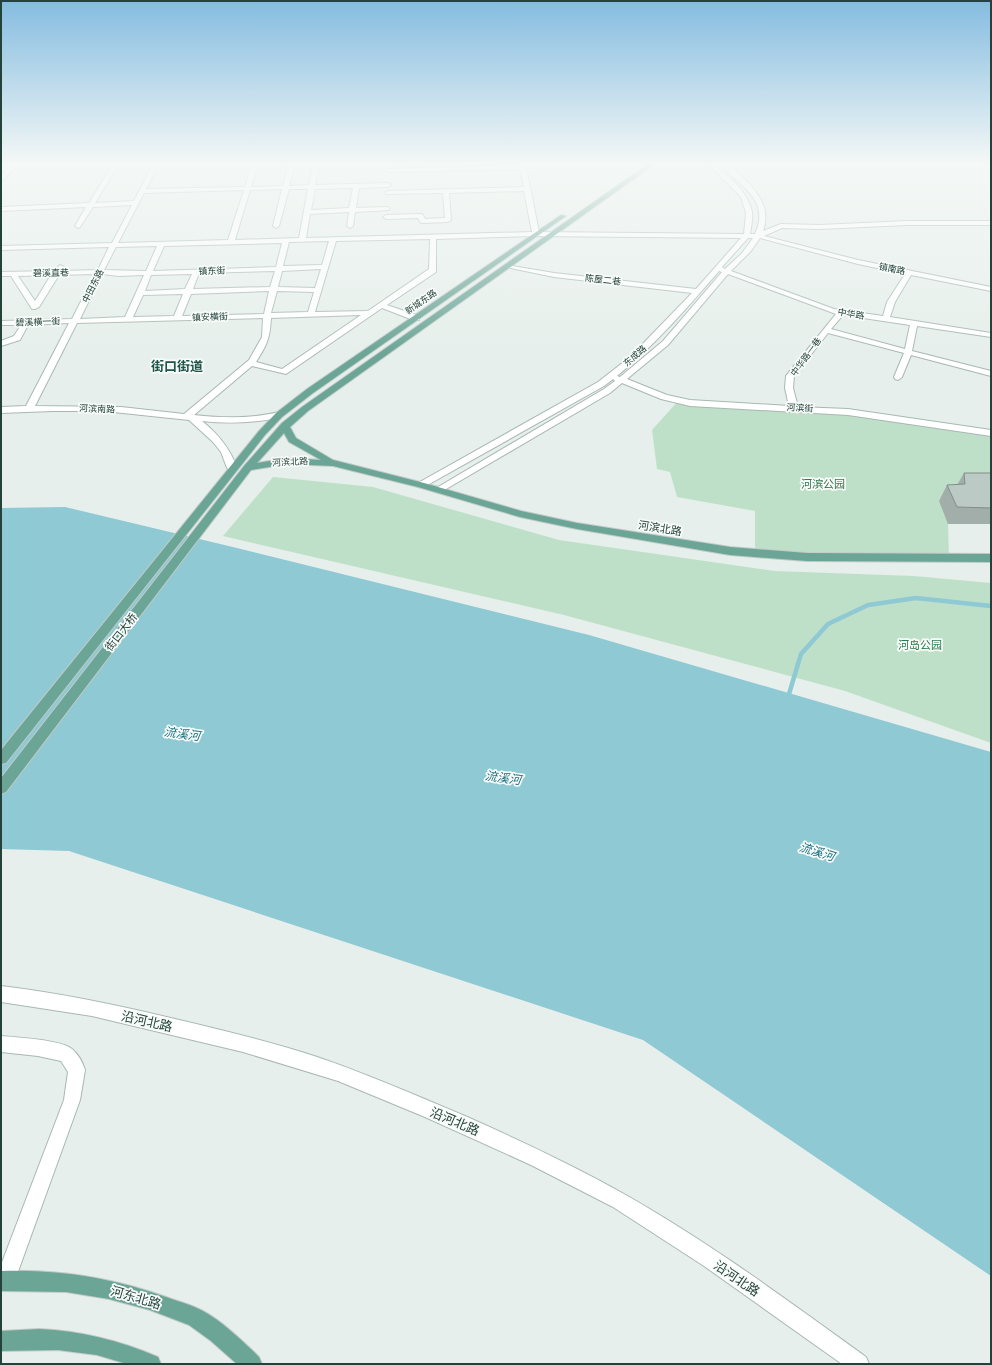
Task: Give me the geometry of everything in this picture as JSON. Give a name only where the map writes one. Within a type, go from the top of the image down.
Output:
[{"type":"main road","name":"新城东路","points":[[230,471],[279,415],[310,391],[545,228]]},
{"type":"main road","name":"新城东路","points":[[244,472],[285,425],[305,409],[561,228]]},
{"type":"main road","name":"河滨北路","points":[[285,425],[292,440],[333,463]]},
{"type":"main road","name":"河滨北路","points":[[244,472],[288,461],[333,463],[421,485],[527,516],[730,551],[807,557],[991,558]]},
{"type":"main road","name":"街口大桥","points":[[1,759],[230,471]]},
{"type":"main road","name":"街口大桥","points":[[1,788],[244,472]]},
{"type":"main road","name":"河东北路","points":[[3,1280],[49,1281],[92,1286],[140,1296],[196,1318],[226,1340],[252,1364]]},
{"type":"main road","points":[[1,1341],[64,1340],[131,1354],[151,1364]]},
{"type":"street","name":"中田东路","points":[[30,409],[122,228]]},
{"type":"street","points":[[231,242],[235,228]]},
{"type":"street","points":[[302,240],[304,228]]},
{"type":"street","points":[[1,248],[333,239],[383,228]]},
{"type":"street","name":"镇南路","points":[[389,228],[433,237],[536,234],[758,236],[858,262],[991,289]]},
{"type":"street","points":[[535,228],[536,234]]},
{"type":"street","points":[[747,235],[748,228]]},
{"type":"street","name":"东成路","points":[[438,490],[607,391],[622,380],[658,350],[726,271],[746,252],[758,236],[760,228]]},
{"type":"street","points":[[758,236],[777,228]]},
{"type":"street","points":[[804,228],[808,228]]},
{"type":"street","points":[[811,249],[798,237],[801,229],[814,228]]},
{"type":"street","name":"东成路","points":[[421,485],[601,384],[633,360],[698,291],[747,235]]},
{"type":"street","points":[[250,363],[272,367],[283,372],[433,270],[433,237]]},
{"type":"street","points":[[312,314],[333,239]]},
{"type":"street","points":[[230,471],[228,456],[212,433],[189,418],[250,363],[261,349],[266,338],[267,315],[286,240]]},
{"type":"street","points":[[128,320],[162,243]]},
{"type":"street","points":[[13,274],[35,307],[62,265]]},
{"type":"street","name":"陈屋二巷","points":[[508,266],[554,275],[698,291]]},
{"type":"street","name":"镇东街","points":[[100,272],[109,274],[325,268]]},
{"type":"street","name":"中华路","points":[[718,268],[815,305],[841,312],[991,335]]},
{"type":"street","name":"碧溪直巷","points":[[1,274],[100,272]]},
{"type":"street","points":[[177,318],[196,272]]},
{"type":"street","points":[[886,319],[891,302],[909,273]]},
{"type":"street","points":[[140,293],[274,289],[318,290]]},
{"type":"street","points":[[381,305],[416,318]]},
{"type":"street","name":"中华路一巷","points":[[794,408],[789,388],[790,376],[841,312]]},
{"type":"street","name":"镇安横街","points":[[75,320],[128,320],[368,313]]},
{"type":"street","name":"碧溪横一街","points":[[1,323],[75,320]]},
{"type":"street","points":[[1,344],[17,338],[26,322]]},
{"type":"street","points":[[898,377],[908,353],[914,323]]},
{"type":"street","points":[[826,330],[991,374]]},
{"type":"street","name":"河滨街","points":[[612,376],[664,397],[690,403],[848,412],[991,433]]},
{"type":"street","name":"河滨南路","points":[[1,410],[123,410],[189,418],[253,420],[264,420],[279,415]]},
{"type":"street","name":"沿河北路","points":[[1,994],[41,998],[91,1008],[171,1026],[265,1050],[337,1073],[455,1121],[531,1155],[618,1201],[689,1245],[763,1295],[859,1364]]},
{"type":"street","points":[[1,1044],[38,1048],[66,1054],[77,1070],[72,1100],[3,1280]]},
{"type":"green space","name":"河滨公园","points":[[679,400],[804,408],[991,433],[991,490],[948,524],[949,558],[755,553],[755,511],[677,497],[670,472],[657,469],[652,430]]},
{"type":"green space","name":"河岛公园","points":[[273,477],[373,487],[559,540],[775,571],[914,576],[991,583],[991,743],[845,691],[564,615],[223,536]]},
{"type":"water","name":"流溪河","points":[[65,507],[589,635],[991,752],[991,1276],[643,1040],[69,851],[1,849],[1,508]]},
{"type":"building","points":[[964,473],[991,473],[991,508],[957,507],[947,485],[965,484]]},
{"type":"waterway","points":[[789,694],[801,654],[828,624],[868,605],[916,598],[991,606]]},
{"type":"district","name":"街口街道","points":[[177,366]]}]
